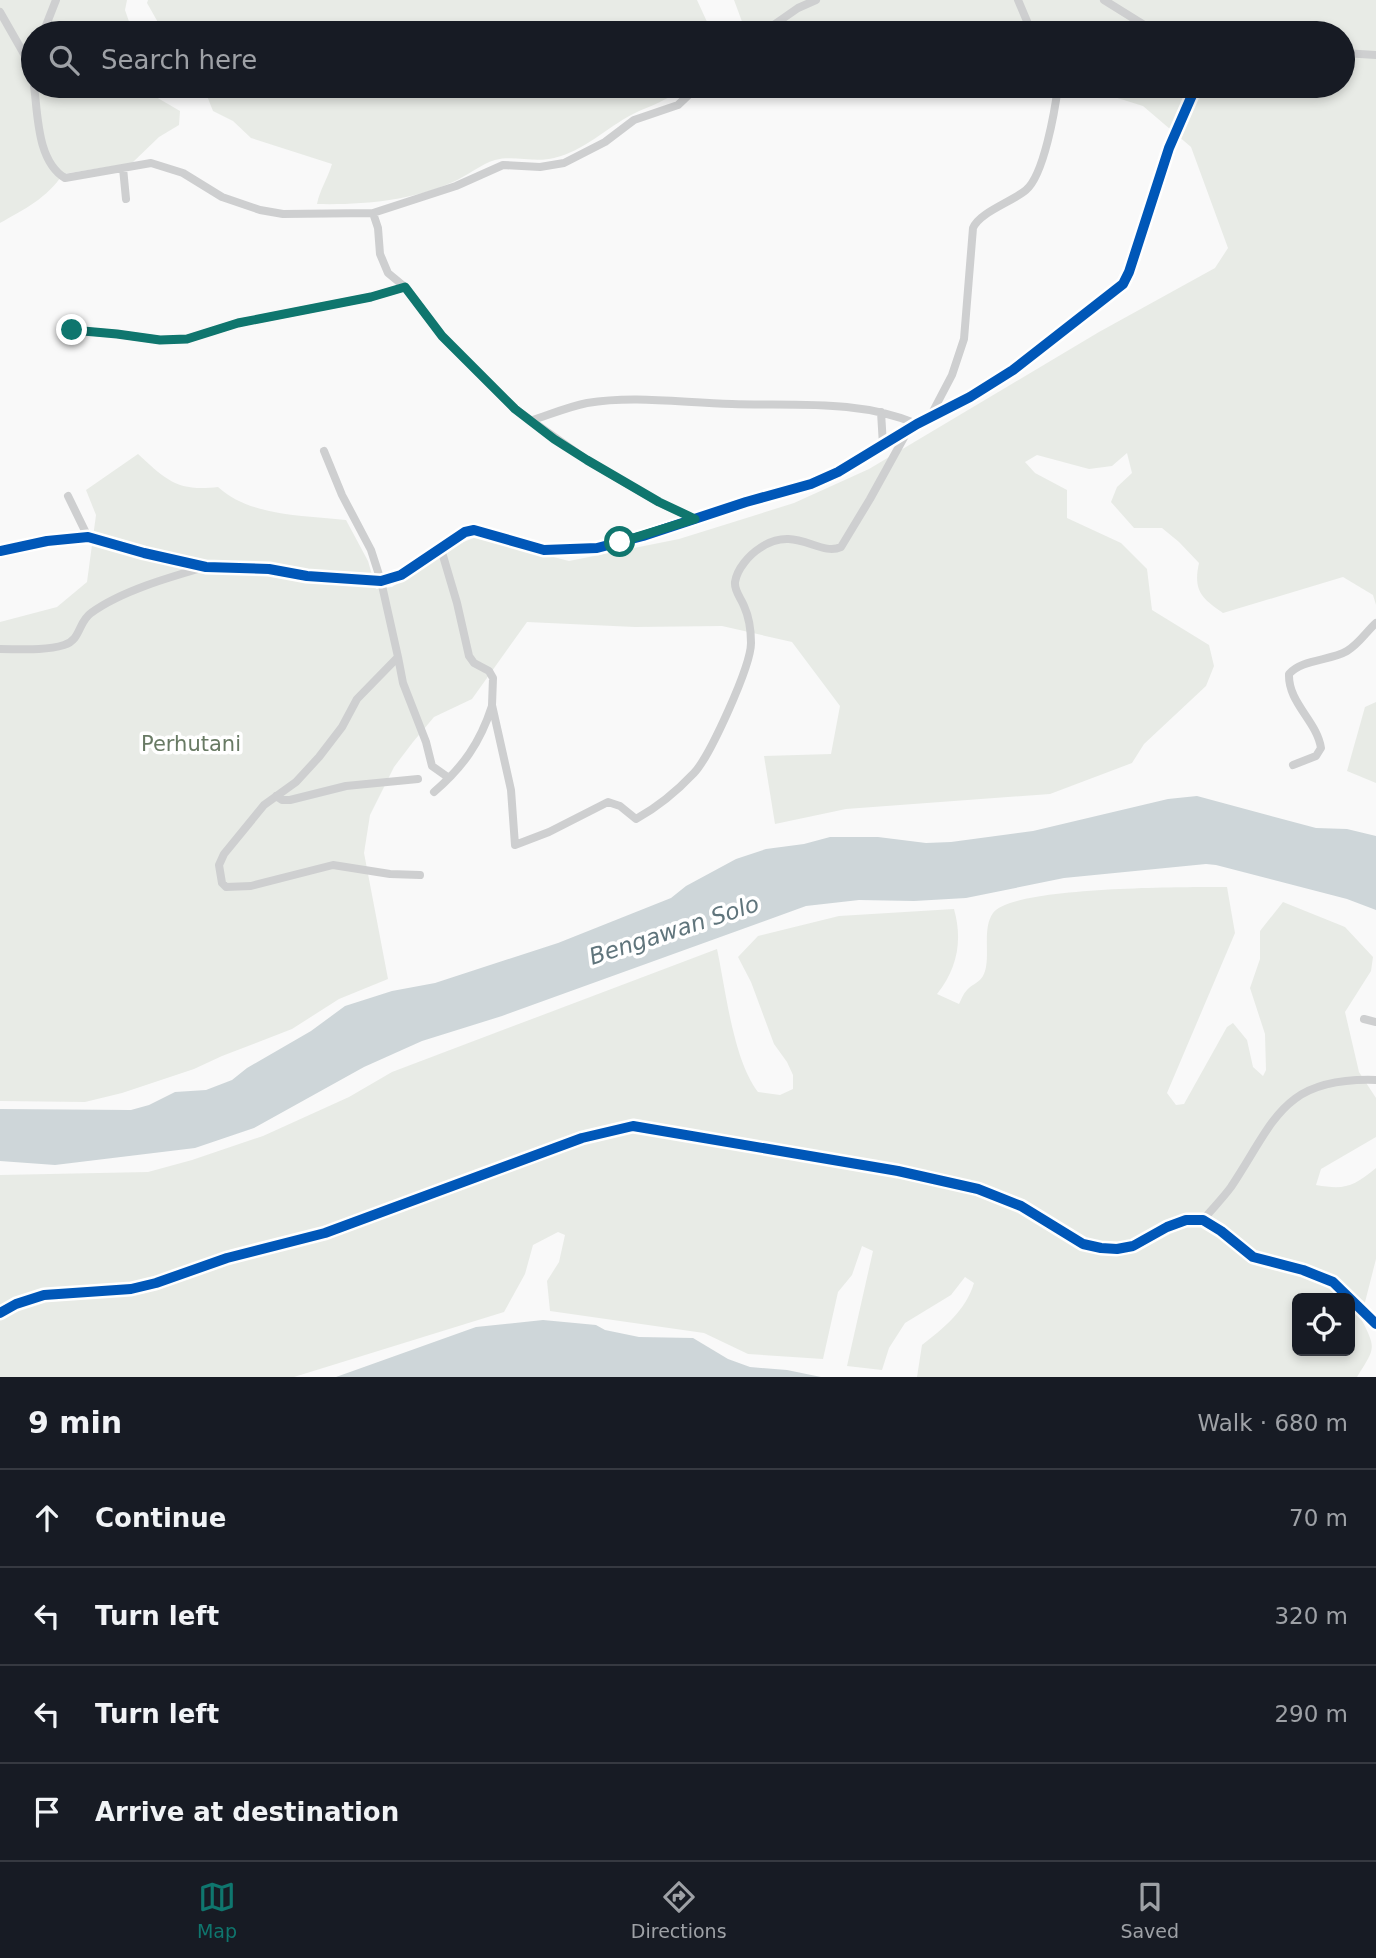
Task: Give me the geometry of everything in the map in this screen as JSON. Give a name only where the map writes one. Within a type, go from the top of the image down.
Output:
[{"type":"street","points":[[48,21],[56,0]]},
{"type":"street","points":[[779,21],[816,0]]},
{"type":"street","points":[[1018,0],[1027,21]]},
{"type":"street","points":[[1104,0],[1138,21]]},
{"type":"street","points":[[0,12],[21,46]]},
{"type":"street","points":[[1355,53],[1376,55]]},
{"type":"street","points":[[36,98],[42,139],[50,164],[65,178],[151,163],[165,166],[222,197],[260,210],[283,214],[373,213],[456,186],[503,164],[540,167],[564,163],[605,142],[634,120],[678,105],[685,98]]},
{"type":"street","points":[[929,418],[952,375],[964,339],[973,228],[979,218],[1019,195],[1035,180],[1043,158],[1056,98]]},
{"type":"street","points":[[0,551],[47,541],[88,537],[206,567],[269,569],[307,576],[381,581],[401,575],[465,532],[486,531],[544,550],[597,548],[811,484],[838,472],[1013,370],[1123,284],[1169,148],[1191,98]]},
{"type":"street","points":[[123,168],[126,200]]},
{"type":"street","points":[[373,213],[382,261],[388,273],[405,287],[442,336],[515,409],[587,460],[659,502],[695,519]]},
{"type":"street","points":[[72,330],[160,340],[187,339],[238,323],[371,297],[405,287]]},
{"type":"street","points":[[530,421],[586,403],[650,399],[785,404],[881,412],[918,424]]},
{"type":"street","points":[[881,412],[883,445]]},
{"type":"street","points":[[441,549],[470,656],[474,663],[492,676],[492,705],[511,790],[516,846],[608,802],[617,804],[634,819],[638,819],[698,768],[745,673],[751,655],[751,638],[748,619],[735,582],[746,561],[768,543],[784,539],[830,549],[841,547],[908,431]]},
{"type":"street","points":[[324,451],[342,495],[368,542],[381,581],[403,683],[426,742],[432,766],[449,778]]},
{"type":"street","points":[[68,496],[88,537]]},
{"type":"street","points":[[0,649],[52,648],[66,645],[78,634],[90,613],[148,585],[206,567]]},
{"type":"street","points":[[1293,765],[1318,754],[1321,744],[1292,691],[1289,674],[1295,668],[1346,652],[1376,623]]},
{"type":"street","points":[[398,657],[357,699],[342,727],[319,757],[296,782],[264,805],[221,858],[219,865],[226,887],[251,886],[333,865],[390,874],[420,875]]},
{"type":"street","points":[[434,792],[463,764],[478,743],[492,705]]},
{"type":"street","points":[[276,796],[282,800],[290,800],[346,786],[418,779]]},
{"type":"street","points":[[1364,1019],[1376,1021]]},
{"type":"street","points":[[1203,1220],[1230,1188],[1264,1132],[1292,1100],[1321,1087],[1357,1080],[1376,1080]]},
{"type":"street","points":[[0,1313],[16,1304],[44,1295],[131,1289],[156,1283],[227,1258],[325,1233],[558,1146],[600,1132],[633,1126],[898,1171],[978,1189],[1021,1206],[1083,1244],[1101,1248],[1133,1246],[1179,1222],[1203,1220],[1252,1257],[1303,1270],[1337,1284],[1376,1324]]},
{"type":"green space","points":[[0,0],[127,0],[125,10],[129,21],[21,21],[21,98],[158,98],[180,111],[179,125],[159,137],[132,163],[63,174],[43,196],[0,223]]},
{"type":"green space","points":[[148,0],[697,0],[707,21],[157,21],[147,3]]},
{"type":"green space","name":"Perhutani","points":[[734,0],[1376,0],[1376,605],[1373,595],[1343,577],[1223,613],[1200,593],[1197,580],[1199,563],[1179,542],[1162,528],[1134,528],[1111,502],[1117,487],[1132,473],[1127,453],[1112,466],[1089,469],[1037,455],[1025,462],[1035,473],[1067,490],[1067,518],[1121,543],[1147,569],[1152,610],[1209,645],[1214,666],[1206,686],[1144,744],[1132,763],[1050,794],[846,809],[775,824],[764,756],[831,754],[840,706],[792,642],[722,626],[635,627],[527,622],[472,699],[434,717],[413,742],[394,767],[370,815],[364,853],[388,979],[339,999],[292,1029],[194,1069],[122,1093],[85,1102],[0,1101],[0,622],[57,607],[87,582],[96,515],[86,490],[138,454],[165,477],[182,486],[218,487],[246,504],[279,513],[346,520],[368,561],[376,589],[392,587],[456,545],[476,537],[569,561],[679,539],[794,503],[869,469],[1099,332],[1215,268],[1228,248],[1191,147],[1143,106],[1117,98],[1355,98],[1355,21],[742,21]]},
{"type":"green space","points":[[208,98],[668,98],[633,114],[565,155],[547,159],[495,160],[453,182],[420,194],[334,204],[317,204],[332,164],[251,138],[233,121],[213,111]]},
{"type":"green space","points":[[1376,702],[1376,783],[1347,771],[1365,707]]},
{"type":"green space","points":[[1227,887],[1235,933],[1167,1093],[1176,1105],[1184,1104],[1227,1027],[1233,1023],[1247,1040],[1253,1067],[1263,1076],[1266,1070],[1265,1034],[1250,988],[1260,959],[1260,931],[1283,902],[1345,927],[1373,957],[1371,971],[1345,1012],[1359,1072],[1376,1098],[1376,1137],[1321,1169],[1316,1185],[1348,1186],[1376,1168],[1376,1259],[1361,1318],[1372,1348],[1357,1377],[917,1377],[922,1345],[953,1318],[966,1302],[974,1283],[965,1277],[951,1295],[905,1323],[889,1348],[882,1370],[847,1366],[873,1251],[862,1246],[852,1275],[838,1292],[823,1359],[748,1354],[704,1333],[550,1311],[547,1281],[559,1262],[565,1235],[558,1232],[533,1245],[525,1274],[504,1312],[294,1377],[0,1377],[0,1175],[148,1172],[192,1160],[263,1136],[349,1097],[392,1072],[717,949],[742,1062],[758,1092],[780,1095],[793,1089],[793,1075],[774,1044],[751,982],[738,957],[758,936],[839,916],[954,909],[958,943],[954,965],[937,994],[959,1004],[969,988],[983,976],[987,961],[989,920],[993,913],[1007,904],[1066,893],[1142,888]]},
{"type":"water","name":"Bengawan Solo","points":[[1197,796],[1316,828],[1347,829],[1376,836],[1376,910],[1347,899],[1206,864],[1064,878],[966,898],[859,900],[806,906],[502,1016],[422,1041],[364,1067],[254,1128],[195,1148],[55,1165],[0,1161],[0,1109],[131,1110],[149,1105],[175,1092],[206,1090],[232,1080],[247,1068],[311,1031],[345,1006],[392,991],[435,983],[558,943],[671,898],[686,886],[736,859],[766,849],[830,837],[951,842],[1033,831],[1168,799]]},
{"type":"water","points":[[543,1320],[596,1325],[605,1330],[639,1337],[693,1338],[728,1359],[750,1367],[787,1370],[821,1377],[336,1377],[476,1327]]},
{"type":"cycle path","points":[[0,551],[47,541],[88,537],[206,567],[269,569],[307,576],[381,581],[401,575],[465,532],[474,530],[544,550],[597,548],[811,484],[838,472],[1013,370],[1123,284],[1169,148],[1191,98]]},
{"type":"cycle path","points":[[0,1313],[16,1304],[44,1295],[131,1289],[156,1283],[227,1258],[325,1233],[582,1138],[633,1126],[898,1171],[978,1189],[1021,1206],[1083,1244],[1101,1248],[1133,1246],[1167,1227],[1186,1220],[1203,1220],[1253,1257],[1303,1270],[1333,1282],[1376,1324]]},
{"type":"route","points":[[72,330],[160,340],[187,339],[238,323],[371,297],[405,287],[442,336],[515,409],[587,460],[659,502],[695,519],[620,542]]}]
